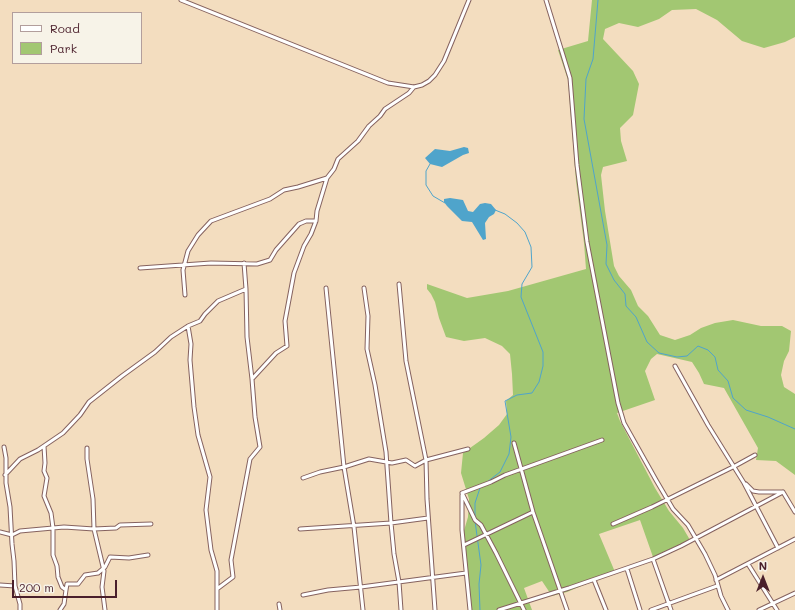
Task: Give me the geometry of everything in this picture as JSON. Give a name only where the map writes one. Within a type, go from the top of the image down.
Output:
[{"type":"street","points":[[181,0],[388,83],[414,87],[429,81],[444,61],[469,0]]},
{"type":"street","points":[[546,0],[570,78],[576,165],[587,242],[618,403],[624,423],[673,509],[688,525],[715,575],[717,586],[728,610]]},
{"type":"street","points":[[252,378],[276,353],[287,346],[285,321],[294,273],[304,246],[316,221],[317,211],[327,178],[334,169],[338,159],[358,141],[369,126],[385,109],[414,87]]},
{"type":"street","points":[[185,295],[183,270],[188,251],[198,235],[210,221],[270,199],[284,190],[327,178]]},
{"type":"street","points":[[140,268],[185,265],[257,264],[270,260],[276,250],[300,224],[306,221],[316,221]]},
{"type":"street","points":[[217,589],[234,577],[231,560],[250,459],[260,447],[255,417],[247,337],[244,263]]},
{"type":"street","points":[[399,284],[406,361],[426,460],[428,518],[435,610]]},
{"type":"street","points":[[326,288],[344,467],[354,527],[363,610]]},
{"type":"street","points":[[364,288],[368,316],[367,349],[375,385],[386,452],[391,523],[399,582],[401,610]]},
{"type":"street","points":[[5,475],[20,459],[44,446],[63,432],[80,415],[89,402],[155,352],[172,336],[188,326],[200,321],[218,301],[246,290]]},
{"type":"street","points":[[188,326],[191,344],[190,360],[194,408],[198,435],[210,478],[206,510],[211,550],[217,571],[217,610]]},
{"type":"street","points":[[675,366],[708,425],[735,466],[778,548]]},
{"type":"street","points":[[462,494],[472,491],[505,475],[602,440]]},
{"type":"street","points":[[514,443],[533,512],[568,610]]},
{"type":"street","points":[[44,446],[44,471],[47,478],[44,496],[52,513],[53,555],[62,588],[66,590]]},
{"type":"street","points":[[4,447],[6,458],[5,475],[10,507],[15,586],[20,610]]},
{"type":"street","points":[[87,448],[87,459],[93,499],[94,529],[99,552],[103,560],[104,571],[102,587],[105,610]]},
{"type":"street","points":[[303,478],[320,472],[344,467],[369,458],[386,463],[406,460],[415,466],[426,460],[468,449]]},
{"type":"street","points":[[614,524],[652,507],[755,455]]},
{"type":"street","points":[[744,483],[753,490],[768,493],[783,492]]},
{"type":"street","points":[[499,610],[561,591],[653,559],[681,546],[783,492]]},
{"type":"street","points":[[783,492],[795,512]]},
{"type":"street","points":[[462,494],[475,520],[481,525],[524,610]]},
{"type":"street","points":[[462,494],[462,530],[470,610]]},
{"type":"street","points":[[464,545],[533,512]]},
{"type":"street","points":[[300,529],[354,527],[428,518]]},
{"type":"street","points":[[0,532],[12,535],[20,531],[64,526],[94,529],[116,528],[120,525],[152,524]]},
{"type":"street","points":[[716,580],[795,539]]},
{"type":"street","points":[[60,610],[64,604],[67,584],[78,584],[85,575],[98,573],[107,564],[110,557],[129,558],[148,555]]},
{"type":"street","points":[[653,559],[672,610]]},
{"type":"street","points":[[748,564],[777,610]]},
{"type":"street","points":[[627,569],[640,610]]},
{"type":"street","points":[[303,595],[328,590],[466,574]]},
{"type":"street","points":[[594,580],[606,610]]},
{"type":"street","points":[[0,585],[15,586]]},
{"type":"street","points":[[651,610],[717,586]]},
{"type":"street","points":[[759,610],[795,593]]},
{"type":"street","points":[[280,604],[280,610]]},
{"type":"green space","points":[[592,0],[795,0],[795,37],[785,42],[764,48],[742,41],[717,20],[696,9],[672,10],[659,19],[638,27],[619,23],[605,29],[603,39],[633,71],[639,84],[633,115],[620,128],[621,141],[627,161],[603,167],[601,175],[614,266],[619,276],[631,290],[638,306],[648,316],[660,335],[675,340],[690,335],[701,328],[715,323],[733,320],[761,326],[782,326],[791,331],[789,351],[784,361],[781,375],[784,387],[795,394],[795,475],[776,461],[756,460],[758,448],[724,388],[704,384],[692,362],[657,354],[651,359],[645,371],[655,400],[617,413],[655,488],[669,511],[683,528],[690,540],[653,557],[640,520],[599,534],[615,572],[567,592],[552,596],[542,581],[524,588],[532,610],[468,610],[463,534],[468,517],[469,499],[461,473],[463,453],[499,425],[507,414],[506,401],[513,395],[510,354],[502,346],[485,338],[464,341],[446,337],[435,302],[427,289],[427,284],[467,298],[508,291],[586,269],[576,181],[568,80],[558,50],[588,41]]},
{"type":"water","points":[[464,147],[468,148],[469,153],[442,167],[430,164],[425,158],[435,149],[450,151]]},
{"type":"water","points":[[450,198],[463,200],[468,211],[473,212],[480,204],[491,204],[496,210],[485,223],[486,239],[483,240],[472,222],[462,221],[447,206],[444,199]]},
{"type":"waterway","points":[[598,0],[593,59],[586,79],[584,119],[607,245],[606,264],[614,280],[625,294],[626,306],[636,317],[647,342],[659,353],[677,357],[687,356],[698,346],[708,350],[715,357],[718,370],[728,381],[733,398],[746,410],[768,417],[795,429]]},
{"type":"waterway","points":[[430,164],[426,171],[426,185],[433,196],[445,203]]},
{"type":"waterway","points":[[487,482],[500,472],[509,454],[511,437],[505,401],[517,395],[532,393],[539,382],[543,366],[543,352],[521,297],[522,284],[532,267],[531,247],[525,232],[517,223],[505,214],[495,210]]},
{"type":"waterway","points":[[475,518],[475,503],[480,488]]},
{"type":"waterway","points":[[475,521],[481,565],[479,584],[480,610]]}]
